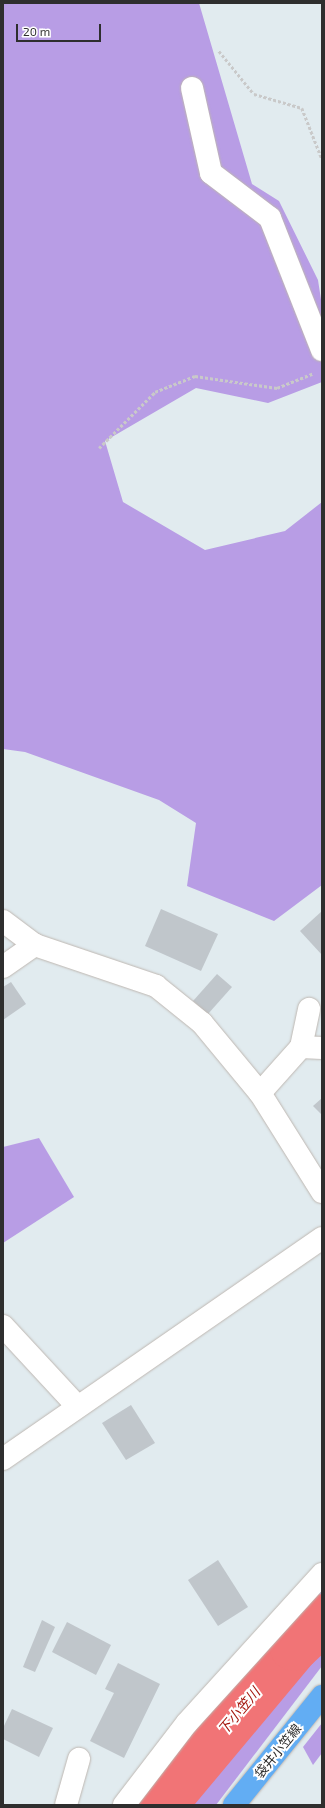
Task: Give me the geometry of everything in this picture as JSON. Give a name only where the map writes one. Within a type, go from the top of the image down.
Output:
[{"type":"main road","name":"袋井小笠線","points":[[234,1805],[322,1696]]},
{"type":"street","points":[[192,88],[211,173],[270,218],[322,350]]},
{"type":"street","points":[[3,921],[35,945],[156,986],[202,1023],[260,1093],[322,1192]]},
{"type":"street","points":[[3,967],[35,945]]},
{"type":"street","points":[[260,1093],[301,1047],[309,1009]]},
{"type":"street","points":[[301,1047],[322,1048]]},
{"type":"street","points":[[3,1459],[322,1238]]},
{"type":"street","points":[[3,1326],[78,1407]]},
{"type":"street","points":[[124,1805],[187,1723],[322,1574]]},
{"type":"street","points":[[66,1805],[79,1759]]},
{"type":"path","points":[[219,51],[254,94],[302,108],[322,159]]},
{"type":"path","points":[[99,448],[155,392],[195,376],[277,388],[316,373]]},
{"type":"shaded area","points":[[3,3],[199,3],[252,184],[279,201],[318,280],[322,306],[322,382],[268,403],[196,388],[105,441],[123,502],[205,550],[285,531],[322,502],[322,885],[274,921],[187,886],[196,823],[159,800],[25,752],[3,749]]},
{"type":"shaded area","points":[[39,1138],[74,1197],[3,1243],[3,1147]]},
{"type":"shaded area","points":[[322,1589],[322,1666],[216,1805],[121,1805]]},
{"type":"shaded area","points":[[322,1723],[322,1753],[313,1765],[303,1747]]},
{"type":"building","points":[[161,909],[218,934],[201,971],[145,946]]},
{"type":"building","points":[[322,911],[322,955],[300,931]]},
{"type":"building","points":[[217,974],[232,987],[208,1014],[193,1001]]},
{"type":"building","points":[[11,982],[26,1004],[3,1020],[3,987]]},
{"type":"building","points":[[322,1098],[322,1115],[313,1106]]},
{"type":"building","points":[[131,1405],[155,1443],[126,1460],[102,1423]]},
{"type":"building","points":[[218,1560],[248,1607],[218,1626],[188,1580]]},
{"type":"building","points":[[42,1620],[55,1627],[35,1672],[23,1667]]},
{"type":"building","points":[[67,1622],[111,1645],[96,1675],[52,1652]]},
{"type":"building","points":[[118,1663],[160,1684],[124,1758],[90,1741],[114,1693],[105,1689]]},
{"type":"building","points":[[12,1709],[53,1728],[39,1757],[3,1739],[3,1728]]},
{"type":"waterway","name":"下小笠川","points":[[160,1805],[294,1645],[322,1619]]}]
